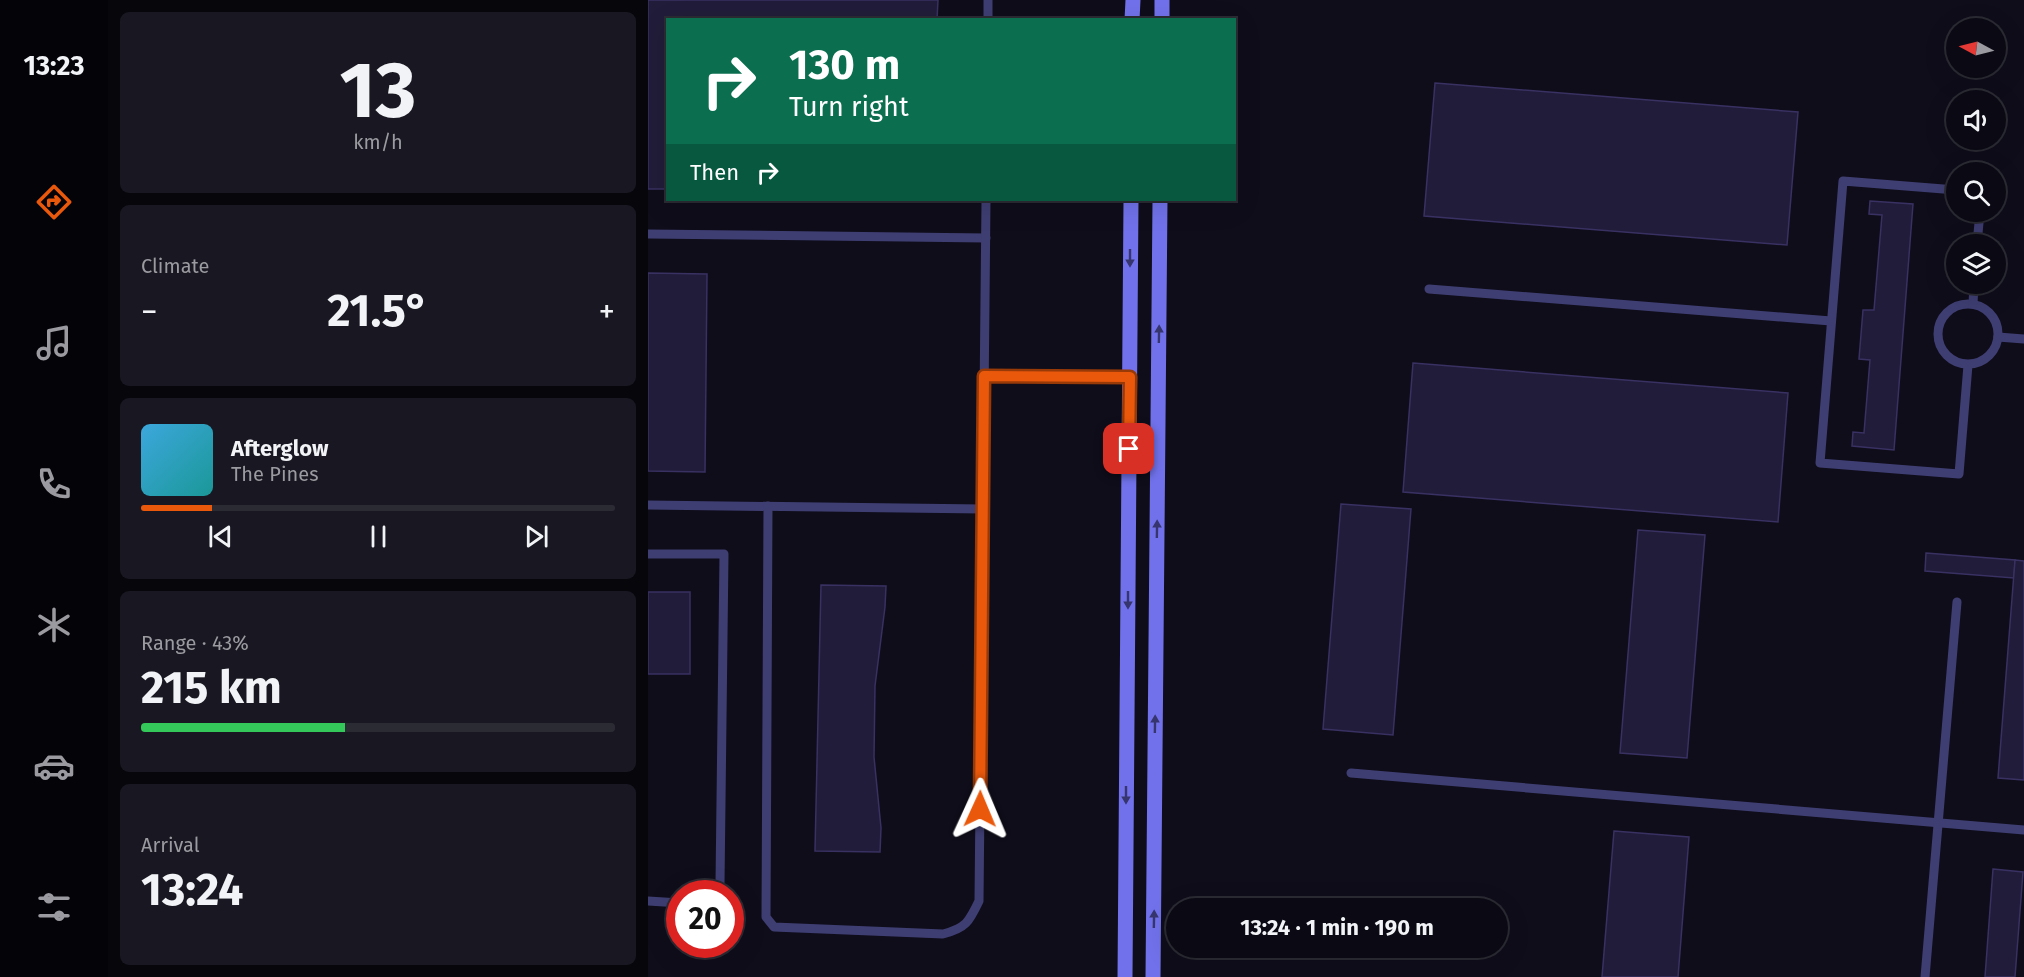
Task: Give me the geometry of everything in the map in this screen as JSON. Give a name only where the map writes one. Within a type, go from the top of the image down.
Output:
[{"type":"street","points":[[1132,18],[1133,0]]},
{"type":"street","points":[[1162,0],[1162,18]]},
{"type":"street","points":[[1125,977],[1131,201]]},
{"type":"street","points":[[1153,977],[1160,201]]},
{"type":"lane","points":[[988,0],[988,18]]},
{"type":"lane","points":[[1946,189],[1843,182],[1820,463],[1959,474],[1968,365]]},
{"type":"lane","points":[[768,506],[766,917],[774,927],[943,934],[958,930],[969,922],[979,901],[986,201]]},
{"type":"lane","points":[[648,234],[986,238]]},
{"type":"lane","points":[[1429,289],[1831,321]]},
{"type":"lane","points":[[1973,304],[1974,294]]},
{"type":"lane","points":[[1962,304],[1973,304],[1992,315],[1997,326],[1998,337],[1989,357],[1979,363],[1968,365],[1949,359],[1943,352],[1937,333],[1944,315],[1962,304]]},
{"type":"lane","points":[[1998,337],[2024,339]]},
{"type":"lane","points":[[984,376],[1130,377]]},
{"type":"lane","points":[[648,505],[983,509]]},
{"type":"lane","points":[[648,554],[724,554],[720,880]]},
{"type":"lane","points":[[1925,977],[1957,602]]},
{"type":"lane","points":[[1351,773],[2024,830]]},
{"type":"lane","points":[[648,901],[666,902]]},
{"type":"building","points":[[648,0],[938,0],[937,18],[666,18],[666,189],[648,189]]},
{"type":"building","points":[[1435,83],[1798,112],[1787,245],[1424,216]]},
{"type":"building","points":[[1870,201],[1913,204],[1894,450],[1852,446],[1853,432],[1864,433],[1870,360],[1859,359],[1863,310],[1874,310],[1882,215],[1869,214]]},
{"type":"building","points":[[648,273],[707,274],[705,472],[648,471]]},
{"type":"building","points":[[1413,363],[1788,393],[1778,522],[1403,492]]},
{"type":"building","points":[[1341,504],[1411,509],[1393,735],[1323,729]]},
{"type":"building","points":[[1638,530],[1705,535],[1687,758],[1620,753]]},
{"type":"building","points":[[1926,553],[2015,560],[2014,578],[1925,571]]},
{"type":"building","points":[[2015,560],[2024,561],[2024,780],[1998,778]]},
{"type":"building","points":[[821,585],[886,586],[875,686],[874,757],[881,828],[880,852],[815,851]]},
{"type":"building","points":[[648,592],[690,592],[690,674],[648,674]]},
{"type":"building","points":[[1614,831],[1689,837],[1678,977],[1602,977]]},
{"type":"building","points":[[1993,869],[2023,872],[2015,977],[1985,977]]},
{"type":"route","points":[[980,809],[984,376],[1130,377],[1129,449]]}]
